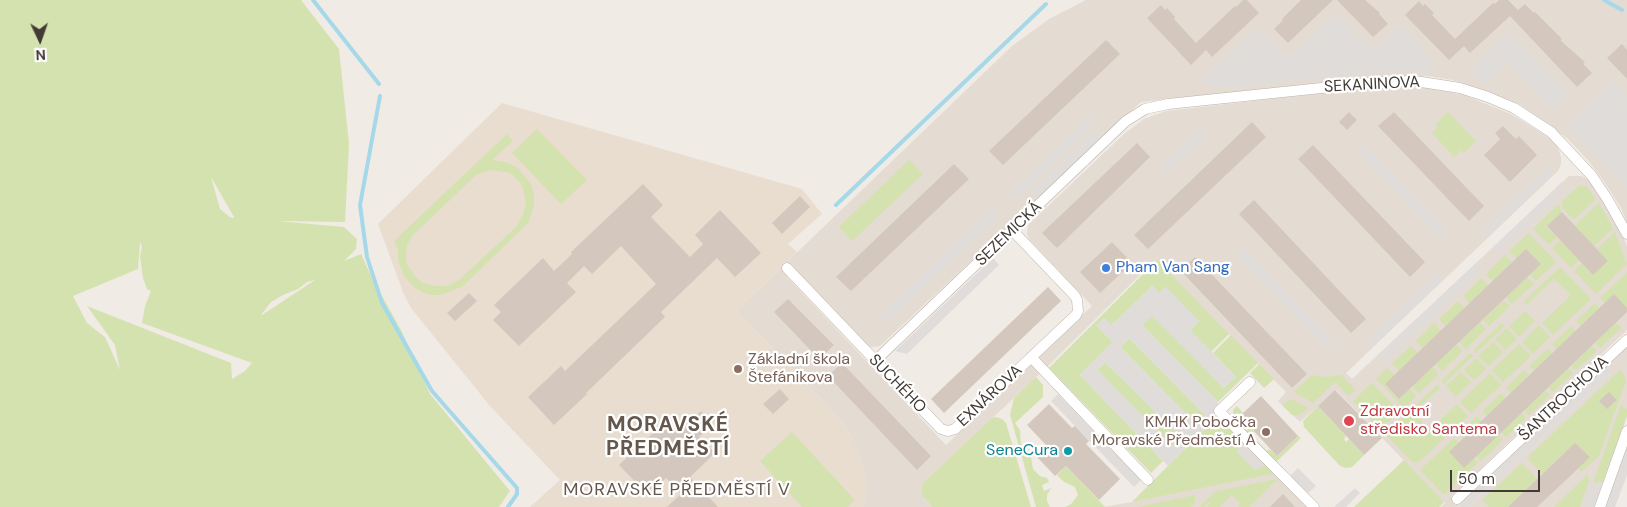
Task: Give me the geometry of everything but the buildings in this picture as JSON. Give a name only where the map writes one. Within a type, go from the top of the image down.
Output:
[{"type":"street","name":"SEKANINOVA","points":[[1145,109],[1168,104],[1379,82],[1415,81],[1460,88],[1514,108],[1552,132],[1592,176],[1627,234]]},
{"type":"street","name":"SEZEMICKÁ","points":[[875,361],[1126,121],[1145,109]]},
{"type":"street","name":"EXNÁROVA","points":[[948,431],[955,429],[1076,315],[1078,305],[1075,296],[1013,231]]},
{"type":"street","name":"SUCHÉHO","points":[[787,268],[898,386],[942,429],[948,431]]},
{"type":"street","name":"ŠANTROCHOVA","points":[[1457,499],[1627,340]]},
{"type":"street","name":"EXNÁROVA","points":[[1031,358],[1148,480]]},
{"type":"street","points":[[1250,382],[1219,411],[1314,507]]},
{"type":"street","points":[[1600,507],[1627,431]]},
{"type":"shaded area","points":[[1086,0],[1627,0],[1627,223],[1621,208],[1605,183],[1587,159],[1568,139],[1519,104],[1452,80],[1428,76],[1363,78],[1141,102],[880,346],[871,347],[866,345],[795,269],[787,277],[946,445],[1092,306],[1029,239],[1027,234],[1028,225],[1124,134],[1144,119],[1166,111],[1349,90],[1391,87],[1428,88],[1464,95],[1511,114],[1550,138],[1558,147],[1561,164],[1558,171],[1346,373],[1352,379],[1569,176],[1582,176],[1589,180],[1605,202],[1620,228],[1627,247],[1627,330],[1452,496],[1461,507],[1441,507],[1445,503],[1336,390],[1300,422],[1278,401],[1286,392],[1155,260],[1047,367],[922,484],[924,498],[932,507],[863,507],[865,500],[852,437],[842,421],[742,317],[738,309],[1012,46],[1049,19]]},
{"type":"shaded area","points":[[1335,15],[1371,49],[1377,48],[1401,26],[1431,58],[1431,71],[1378,72],[1219,88],[1200,81],[1258,28],[1287,59]]},
{"type":"shaded area","points":[[1509,34],[1568,94],[1552,109],[1508,63],[1485,84],[1471,70]]},
{"type":"shaded area","points":[[1611,81],[1627,98],[1627,188],[1568,126]]},
{"type":"shaded area","points":[[502,103],[802,189],[822,214],[788,244],[797,252],[738,309],[742,317],[842,421],[860,455],[865,475],[865,500],[863,507],[530,507],[560,480],[490,406],[411,308],[403,292],[378,224]]},
{"type":"shaded area","points":[[1089,117],[1092,127],[1016,198],[1007,195]]},
{"type":"shaded area","points":[[1201,128],[1207,135],[1166,173],[1162,164]]},
{"type":"shaded area","points":[[1095,130],[1103,135],[1037,197],[1031,191]]},
{"type":"shaded area","points":[[1364,144],[1445,229],[1438,236],[1358,151]]},
{"type":"shaded area","points":[[1548,167],[1554,174],[1488,235],[1482,229]]},
{"type":"shaded area","points":[[1562,182],[1564,192],[1498,254],[1493,247]]},
{"type":"shaded area","points":[[993,207],[997,217],[887,321],[878,318]]},
{"type":"shaded area","points":[[1244,248],[1332,340],[1325,346],[1237,255]]},
{"type":"shaded area","points":[[993,258],[999,265],[907,354],[895,351]]},
{"type":"shaded area","points":[[1476,263],[1482,270],[1385,362],[1379,355]]},
{"type":"shaded area","points":[[1438,272],[1444,278],[1372,347],[1366,341]]},
{"type":"shaded area","points":[[1152,286],[1159,293],[1165,286],[1199,321],[1190,330],[1236,377],[1224,388],[1152,316],[1142,325],[1218,402],[1219,411],[1214,420],[1168,466],[1080,375],[1113,342],[1096,325],[1104,318],[1112,325]],"holes":[[[1129,338],[1205,415],[1196,424],[1120,347]],[[1105,362],[1182,438],[1173,446],[1097,370]]]},
{"type":"shaded area","points":[[1627,345],[1627,416],[1594,507],[1469,507],[1611,373],[1611,360]]},
{"type":"shaded area","points":[[1611,360],[1611,373],[1469,507],[1461,507],[1459,504]]},
{"type":"shaded area","points":[[1058,394],[1141,480],[1134,487],[1051,401]]},
{"type":"shaded area","points":[[1220,415],[1308,507],[1103,507],[1132,502]]},
{"type":"shaded area","points":[[1243,438],[1268,464],[1254,470],[1237,452]]},
{"type":"shaded area","points":[[1627,447],[1627,475],[1615,507],[1605,507]]},
{"type":"shaded area","points":[[1298,468],[1316,486],[1307,494],[1289,477]]},
{"type":"shaded area","points":[[1603,482],[1594,507],[1584,507],[1593,483]]},
{"type":"shaded area","points":[[1355,488],[1360,493],[1346,507],[1334,507]]},
{"type":"green space","points":[[0,0],[301,0],[339,49],[349,144],[345,222],[277,221],[344,227],[357,239],[356,249],[344,261],[361,254],[401,330],[430,394],[510,491],[499,507],[0,507]],"holes":[[[211,177],[234,217],[234,218],[220,209]],[[140,242],[142,247],[140,256],[143,278],[147,289],[151,291],[145,306],[142,323],[252,363],[245,371],[232,379],[231,363],[87,306],[115,345],[120,370],[105,337],[87,323],[73,296],[138,269]],[[315,280],[261,315],[271,302],[298,289],[307,282]]]},
{"type":"green space","points":[[1448,112],[1476,141],[1464,153],[1461,150],[1454,157],[1432,133],[1438,127],[1436,124]]},
{"type":"green space","points":[[537,129],[587,180],[561,204],[512,153]]},
{"type":"green space","points":[[507,134],[513,141],[492,160],[505,162],[518,168],[531,184],[534,194],[534,206],[528,223],[463,286],[441,295],[431,295],[414,287],[404,276],[398,260],[398,249],[394,241]],"holes":[[[490,170],[510,173],[520,182],[526,204],[516,227],[459,280],[447,286],[434,286],[423,283],[416,278],[406,263],[407,245],[413,235],[476,175]]]},
{"type":"green space","points":[[909,160],[923,174],[852,241],[839,227]]},
{"type":"green space","points":[[1580,185],[1587,187],[1596,199],[1574,220],[1565,211],[1561,202]]},
{"type":"green space","points":[[1599,203],[1613,228],[1594,246],[1574,226]]},
{"type":"green space","points":[[1559,204],[1562,212],[1546,227],[1557,237],[1549,245],[1533,229]]},
{"type":"green space","points":[[1615,232],[1627,264],[1596,294],[1574,271],[1582,263],[1592,275],[1608,261],[1597,249]]},
{"type":"green space","points":[[1529,233],[1556,262],[1536,281],[1530,275],[1540,264],[1517,259],[1509,251]]},
{"type":"green space","points":[[1560,240],[1579,260],[1571,268],[1552,248]]},
{"type":"green space","points":[[1505,255],[1513,263],[1493,282],[1486,274]]},
{"type":"green space","points":[[1157,260],[1229,334],[1211,352],[1190,330],[1199,321],[1152,286],[1111,326],[1096,325],[1113,342],[1080,375],[1163,461],[1151,473],[1049,368]]},
{"type":"green space","points":[[1560,267],[1591,299],[1553,335],[1542,323],[1571,295],[1554,279],[1526,305],[1523,302]]},
{"type":"green space","points":[[1627,272],[1627,308],[1614,294],[1605,303],[1600,298]]},
{"type":"green space","points":[[1527,277],[1534,284],[1512,304],[1506,297]]},
{"type":"green space","points":[[1481,278],[1489,286],[1470,304],[1463,296]]},
{"type":"green space","points":[[1503,300],[1510,306],[1489,326],[1483,320]]},
{"type":"green space","points":[[1458,301],[1465,309],[1446,327],[1439,319]]},
{"type":"green space","points":[[1595,303],[1600,308],[1581,326],[1576,321]]},
{"type":"green space","points":[[1525,311],[1535,321],[1519,337],[1509,326]]},
{"type":"green space","points":[[1152,315],[1224,388],[1236,377],[1213,353],[1231,335],[1258,363],[1218,402],[1142,325]]},
{"type":"green space","points":[[1480,322],[1486,329],[1466,349],[1459,342]]},
{"type":"green space","points":[[1434,323],[1441,331],[1423,349],[1416,341]]},
{"type":"green space","points":[[1502,323],[1505,326],[1476,353],[1473,350]]},
{"type":"green space","points":[[1616,323],[1621,328],[1600,348],[1595,343]]},
{"type":"green space","points":[[1539,325],[1550,337],[1533,354],[1522,342]]},
{"type":"green space","points":[[1571,326],[1576,331],[1557,349],[1552,344]]},
{"type":"green space","points":[[1507,328],[1517,339],[1505,350],[1495,339]]},
{"type":"green space","points":[[1129,338],[1205,415],[1196,424],[1120,347]]},
{"type":"green space","points":[[1493,342],[1503,352],[1488,366],[1478,356]]},
{"type":"green space","points":[[1519,344],[1531,356],[1503,382],[1492,370]]},
{"type":"green space","points":[[1456,345],[1463,351],[1442,371],[1436,364]]},
{"type":"green space","points":[[1411,346],[1418,353],[1399,371],[1392,363]]},
{"type":"green space","points":[[1592,346],[1597,351],[1576,370],[1571,366]]},
{"type":"green space","points":[[1548,348],[1552,353],[1534,371],[1529,366]]},
{"type":"green space","points":[[1470,353],[1473,356],[1444,384],[1441,381]]},
{"type":"green space","points":[[1476,358],[1486,369],[1474,380],[1464,370]]},
{"type":"green space","points":[[1105,362],[1182,438],[1173,447],[1097,370]]},
{"type":"green space","points":[[1259,364],[1274,379],[1264,388],[1250,373]]},
{"type":"green space","points":[[1433,367],[1439,374],[1419,393],[1412,386]]},
{"type":"green space","points":[[1387,368],[1395,375],[1385,385],[1399,399],[1410,389],[1416,396],[1404,408],[1376,379]]},
{"type":"green space","points":[[1568,368],[1573,373],[1553,392],[1548,388]]},
{"type":"green space","points":[[1621,369],[1626,381],[1599,456],[1581,472],[1578,468],[1589,457],[1575,443],[1542,474],[1527,458]]},
{"type":"green space","points":[[1524,370],[1529,375],[1511,393],[1506,388]]},
{"type":"green space","points":[[1461,372],[1471,382],[1456,397],[1446,386]]},
{"type":"green space","points":[[1490,373],[1501,385],[1471,413],[1460,402]]},
{"type":"green space","points":[[1312,375],[1326,377],[1341,375],[1356,390],[1348,396],[1335,382],[1313,403],[1294,392]]},
{"type":"green space","points":[[1036,377],[1043,385],[1043,397],[1015,423],[1020,430],[1021,444],[1031,457],[1033,469],[1040,476],[1047,478],[1049,482],[1042,485],[1044,491],[1051,488],[1047,495],[1050,507],[1036,507],[1010,415],[1014,398]]},
{"type":"green space","points":[[1372,383],[1400,411],[1380,430],[1353,401]]},
{"type":"green space","points":[[1437,385],[1440,388],[1413,413],[1430,430],[1457,404],[1468,416],[1419,462],[1413,463],[1385,434]]},
{"type":"green space","points":[[1545,390],[1550,395],[1529,415],[1524,410]]},
{"type":"green space","points":[[1501,393],[1506,398],[1487,416],[1482,411]]},
{"type":"green space","points":[[1291,399],[1309,408],[1299,415],[1292,415],[1282,405]]},
{"type":"green space","points":[[1621,404],[1627,410],[1627,416],[1603,482],[1593,483]]},
{"type":"green space","points":[[1237,406],[1243,413],[1240,416],[1254,432],[1249,437],[1233,418],[1233,410]]},
{"type":"green space","points":[[1318,406],[1346,436],[1344,439],[1346,442],[1349,439],[1364,455],[1352,467],[1340,466],[1304,427],[1303,421]]},
{"type":"green space","points":[[1522,413],[1526,418],[1506,437],[1501,432]]},
{"type":"green space","points":[[1477,416],[1482,421],[1463,439],[1459,434]]},
{"type":"green space","points":[[996,417],[1006,423],[1031,507],[932,507],[922,495],[922,484],[992,418]]},
{"type":"green space","points":[[1214,420],[1225,420],[1277,473],[1132,502]]},
{"type":"green space","points":[[792,432],[855,500],[847,507],[802,507],[760,461]]},
{"type":"green space","points":[[1498,435],[1503,440],[1481,461],[1476,456]]},
{"type":"green space","points":[[1298,436],[1301,438],[1275,463],[1256,443],[1258,442],[1267,451],[1270,449],[1277,456]]},
{"type":"green space","points":[[1454,438],[1478,463],[1444,495],[1420,470]]},
{"type":"green space","points":[[1404,460],[1444,502],[1439,507],[1354,507]]},
{"type":"green space","points":[[1522,463],[1537,479],[1508,507],[1489,507],[1482,500]]},
{"type":"green space","points":[[1066,466],[1105,507],[1065,507],[1071,504],[1078,495],[1075,487],[1064,482],[1057,475]]},
{"type":"green space","points":[[1588,474],[1589,481],[1580,507],[1554,507]]},
{"type":"green space","points":[[1278,479],[1249,507],[1238,507],[1241,504],[1232,495],[1219,507],[1207,507],[1210,504],[1209,502],[1204,507],[1199,507],[1216,491]]},
{"type":"green space","points":[[1195,495],[1195,503],[1191,507],[1137,507]]},
{"type":"waterway","points":[[313,0],[379,84]]},
{"type":"waterway","points":[[1604,0],[1622,10]]},
{"type":"waterway","points":[[836,205],[1046,4]]},
{"type":"waterway","points":[[380,96],[360,205],[367,257],[382,303],[432,391],[517,488],[517,494],[508,507]]},
{"type":"place","name":"Pham Van Sang","points":[[1106,268]]},
{"type":"place","name":"Základní škola Štefánikova","points":[[738,369]]},
{"type":"place","name":"Zdravotní středisko Santema","points":[[1349,421]]},
{"type":"place","name":"KMHK Pobočka Moravské Předměstí A","points":[[1266,432]]},
{"type":"place","name":"SeneCura","points":[[1068,451]]},
{"type":"district","name":"MORAVSKÉ PŘEDMĚSTÍ","points":[[668,437]]},
{"type":"district","name":"MORAVSKÉ PŘEDMĚSTÍ V","points":[[677,490]]}]
